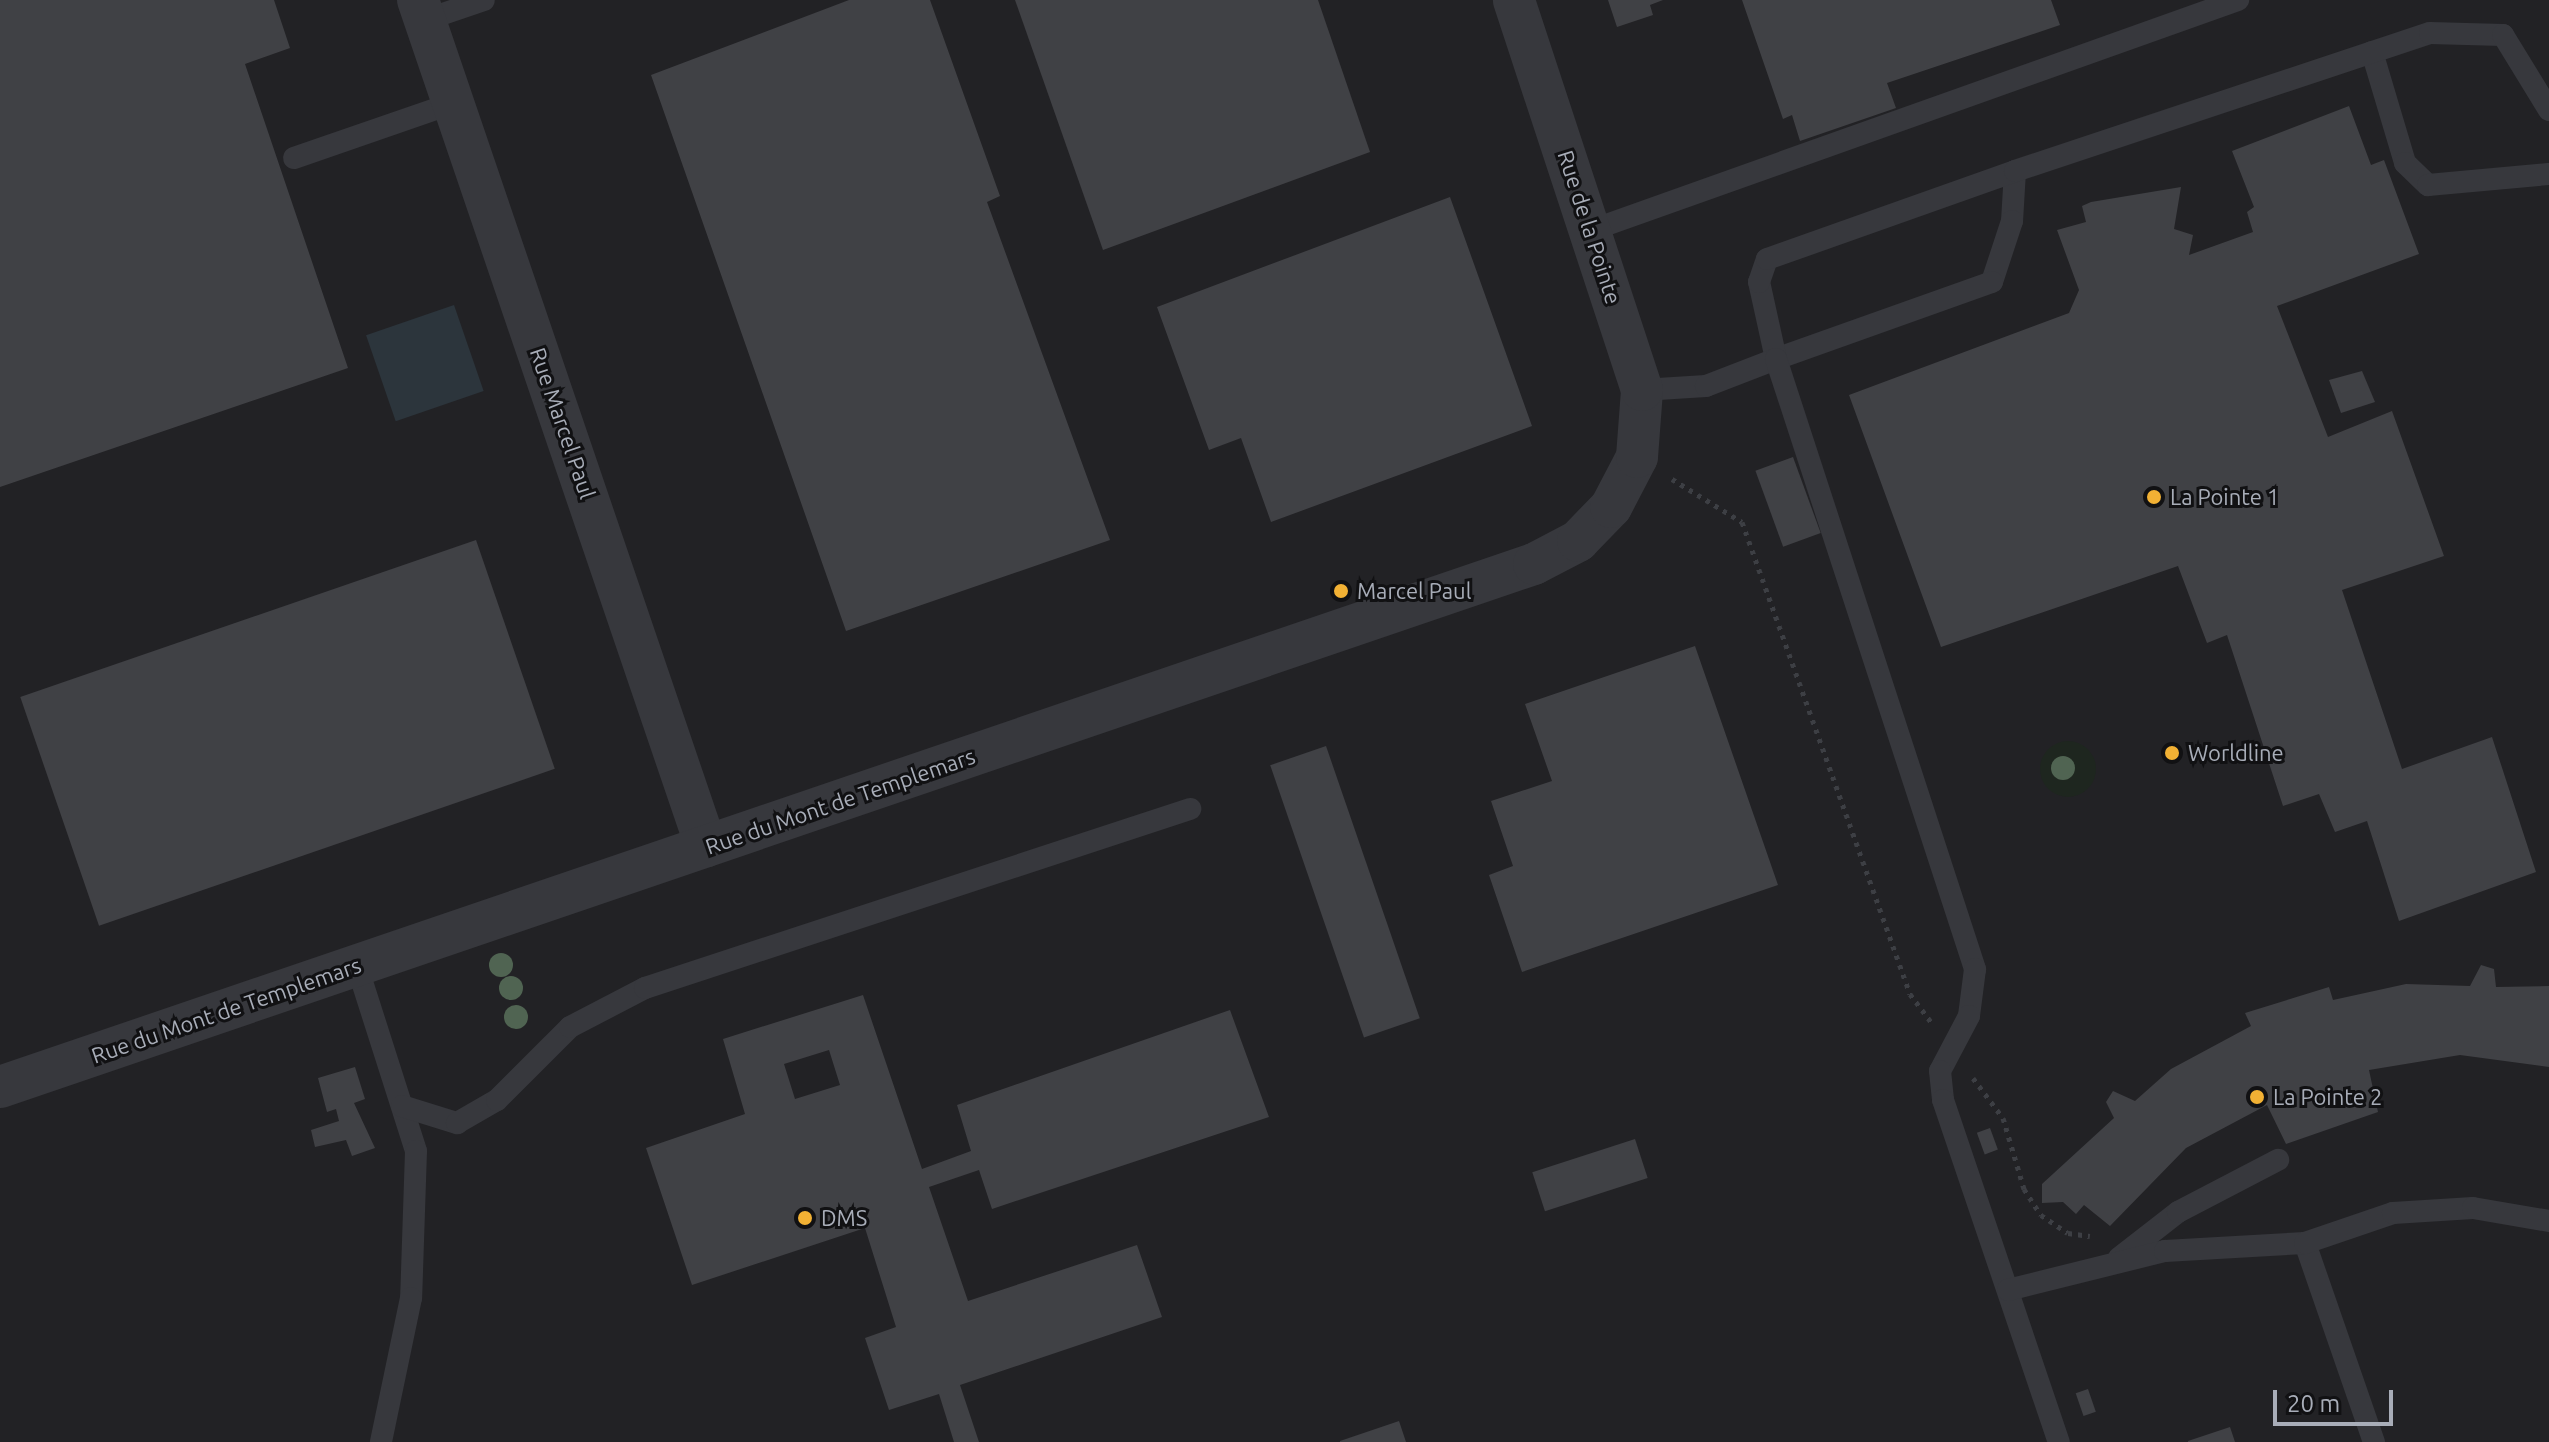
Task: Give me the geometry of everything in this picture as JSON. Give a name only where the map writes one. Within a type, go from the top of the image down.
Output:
[{"type":"street","name":"Rue de la Pointe","points":[[1514,0],[1642,390],[1637,457]]},
{"type":"street","name":"Rue Marcel Paul","points":[[421,10],[706,846]]},
{"type":"street","name":"Rue du Mont de Templemars","points":[[0,1087],[1534,564],[1596,526],[1637,457]]},
{"type":"lane","points":[[421,10],[484,0]]},
{"type":"lane","points":[[1592,230],[2238,0]]},
{"type":"lane","points":[[2059,1442],[1943,1100],[1940,1071],[1969,1016],[1975,969],[1776,359],[1759,282],[1767,259],[2015,171],[2430,33],[2503,35],[2549,110]]},
{"type":"lane","points":[[2372,52],[2405,163],[2428,185],[2549,174]]},
{"type":"lane","points":[[294,158],[453,103]]},
{"type":"lane","points":[[1642,390],[1706,386],[1992,282],[2012,221],[2015,171]]},
{"type":"lane","points":[[402,1106],[457,1123],[497,1100],[570,1027],[645,988],[1190,809]]},
{"type":"lane","points":[[357,966],[416,1151],[418,1218],[411,1298],[381,1442]]},
{"type":"lane","points":[[2115,1262],[2137,1243],[2278,1160]]},
{"type":"lane","points":[[2008,1290],[2115,1262],[2305,1243],[2393,1213],[2473,1208],[2549,1221]]},
{"type":"lane","points":[[2305,1243],[2374,1442]]},
{"type":"path","points":[[1637,457],[1742,522],[1910,994],[2003,1118],[2024,1189],[2041,1215],[2068,1233],[2137,1243]]},
{"type":"shaded area","points":[[0,0],[2549,0],[2549,1442],[0,1442]]},
{"type":"shaded area","points":[[454,305],[484,391],[396,421],[366,335]]},
{"type":"shaded area","points":[[2068,741],[2087,750],[2096,769],[2087,788],[2068,797],[2049,788],[2040,769],[2049,750]]},
{"type":"building","points":[[0,0],[274,0],[290,48],[245,64],[348,368],[0,487]]},
{"type":"building","points":[[849,0],[930,0],[1000,196],[987,202],[1110,540],[846,631],[651,75]]},
{"type":"building","points":[[1015,0],[1318,0],[1370,152],[1103,250]]},
{"type":"building","points":[[1608,0],[1663,0],[1650,5],[1653,15],[1617,27]]},
{"type":"building","points":[[1742,0],[2051,0],[2060,25],[1887,83],[1896,108],[1800,141],[1792,115],[1783,119]]},
{"type":"building","name":"La Pointe 1","points":[[2349,106],[2371,165],[2384,160],[2419,254],[2277,306],[2328,437],[2392,411],[2444,556],[2342,590],[2402,769],[2492,737],[2536,872],[2399,921],[2367,821],[2335,832],[2319,794],[2283,806],[2227,635],[2207,643],[2178,566],[1941,647],[1849,395],[2069,313],[2079,290],[2057,230],[2086,222],[2082,206],[2091,202],[2181,187],[2174,229],[2193,235],[2189,255],[2253,232],[2247,212],[2254,207],[2232,151]]},
{"type":"building","points":[[1450,197],[1532,426],[1271,522],[1241,438],[1209,450],[1157,307]]},
{"type":"building","points":[[2362,371],[2375,402],[2341,413],[2329,380]]},
{"type":"building","points":[[1793,457],[1821,533],[1783,547],[1755,471]]},
{"type":"building","points":[[476,540],[555,769],[99,926],[20,697]]},
{"type":"building","points":[[1695,646],[1778,885],[1522,972],[1489,875],[1513,866],[1491,801],[1552,781],[1525,704]]},
{"type":"building","points":[[1326,746],[1420,1018],[1364,1038],[1270,765]]},
{"type":"building","name":"La Pointe 2","points":[[2481,965],[2494,969],[2496,987],[2549,986],[2549,1067],[2460,1055],[2369,1070],[2378,1112],[2286,1144],[2267,1105],[2186,1148],[2110,1226],[2084,1205],[2076,1214],[2063,1202],[2042,1203],[2042,1184],[2114,1118],[2106,1102],[2113,1091],[2135,1101],[2171,1069],[2251,1026],[2245,1013],[2329,987],[2333,1000],[2406,984],[2470,986]]},
{"type":"building","name":"DMS","points":[[863,995],[922,1169],[971,1151],[957,1105],[1230,1010],[1269,1117],[992,1209],[979,1170],[929,1187],[968,1301],[1137,1245],[1162,1317],[960,1385],[979,1442],[954,1442],[939,1394],[889,1410],[865,1338],[896,1327],[865,1228],[692,1285],[646,1148],[745,1114],[723,1039]],"holes":[[[829,1050],[840,1085],[795,1099],[784,1064]]]},
{"type":"building","points":[[355,1067],[365,1099],[354,1103],[375,1148],[352,1156],[346,1140],[315,1147],[311,1130],[339,1121],[336,1109],[327,1112],[318,1078]]},
{"type":"building","points":[[1990,1128],[1998,1150],[1985,1154],[1977,1133]]},
{"type":"building","points":[[1635,1139],[1648,1178],[1545,1211],[1532,1172]]},
{"type":"building","points":[[2088,1389],[2096,1412],[2084,1416],[2076,1393]]},
{"type":"building","points":[[1399,1421],[1406,1442],[1340,1442],[1340,1441]]},
{"type":"building","points":[[2230,1427],[2235,1442],[2188,1442],[2188,1441]]},
{"type":"place","name":"La Pointe 1","points":[[2154,497]]},
{"type":"place","name":"Marcel Paul","points":[[1341,591]]},
{"type":"place","name":"Worldline","points":[[2172,753]]},
{"type":"place","name":"La Pointe 2","points":[[2257,1097]]},
{"type":"place","name":"DMS","points":[[805,1218]]}]
